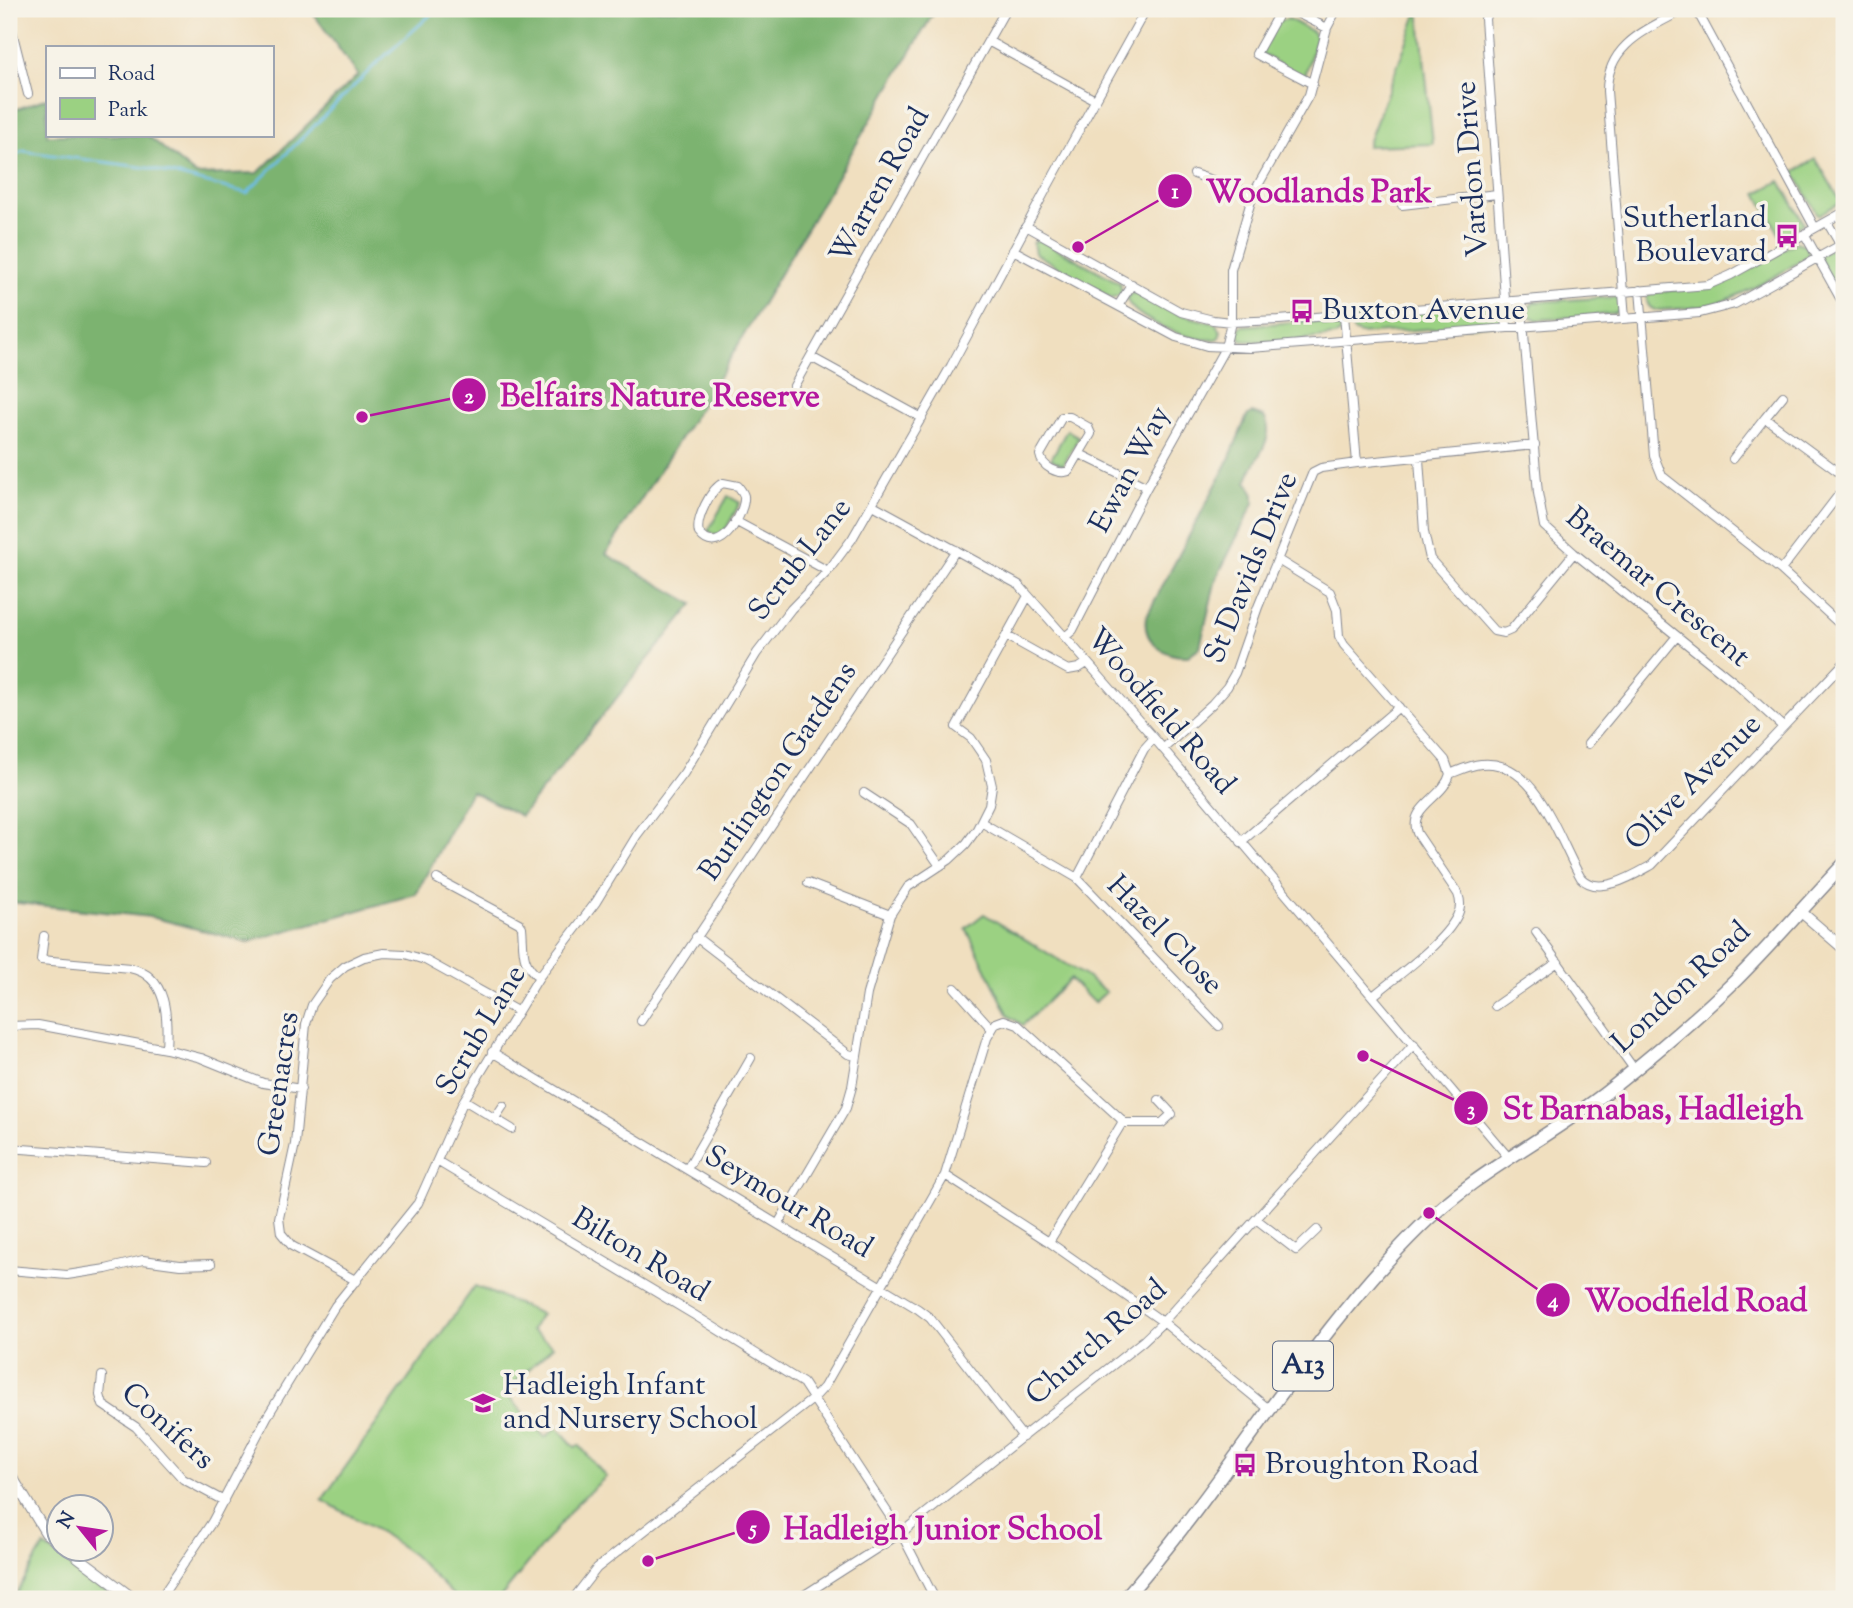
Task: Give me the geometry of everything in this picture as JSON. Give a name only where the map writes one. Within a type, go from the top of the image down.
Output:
[{"type":"main road","name":"London Road","points":[[1124,1599],[1335,1324],[1421,1225],[1448,1201],[1580,1112],[1712,1003],[1844,864]]},
{"type":"street","name":"Warren Road","points":[[794,386],[1006,9]]},
{"type":"street","name":"Scrub Lane","points":[[160,1599],[224,1501],[267,1417],[335,1306],[418,1203],[464,1100],[538,977],[596,902],[637,835],[684,773],[757,653],[790,609],[828,571],[873,505],[1146,9]]},
{"type":"street","points":[[1281,9],[1256,54],[1313,84]]},
{"type":"street","points":[[1289,9],[1327,28]]},
{"type":"street","points":[[1231,322],[1231,270],[1253,194],[1309,95],[1327,28],[1337,9]]},
{"type":"street","name":"Vardon Drive","points":[[1488,9],[1485,19],[1507,327]]},
{"type":"street","points":[[1625,318],[1607,91],[1608,72],[1614,59],[1634,38],[1685,9]]},
{"type":"street","points":[[1696,9],[1815,228]]},
{"type":"street","points":[[9,19],[28,94]]},
{"type":"street","points":[[988,41],[1095,100]]},
{"type":"street","points":[[1194,174],[1253,194]]},
{"type":"street","points":[[1402,205],[1497,194]]},
{"type":"street","points":[[1026,226],[1181,312],[1231,322],[1708,285],[1844,212]]},
{"type":"street","points":[[1013,250],[1176,337],[1225,348],[1282,346],[1700,313],[1735,304],[1818,257],[1843,246],[1827,222]]},
{"type":"street","points":[[1805,235],[1844,305]]},
{"type":"street","points":[[1118,306],[1132,284]]},
{"type":"street","points":[[1640,290],[1656,466],[1673,486],[1780,570],[1844,628]]},
{"type":"street","name":"Braemar Crescent","points":[[1521,300],[1541,518],[1549,532],[1734,682],[1782,726]]},
{"type":"street","points":[[1344,315],[1357,463]]},
{"type":"street","name":"Ewan Way","points":[[1065,637],[1073,630],[1147,487],[1225,348],[1231,322]]},
{"type":"street","points":[[811,357],[922,418]]},
{"type":"street","points":[[1733,459],[1783,396]]},
{"type":"street","points":[[1062,417],[1070,417],[1090,429],[1090,437],[1080,454],[1067,472],[1060,473],[1041,462],[1040,452],[1062,417]]},
{"type":"street","points":[[1765,418],[1844,476]]},
{"type":"street","name":"St Davids Drive","points":[[1163,749],[1212,704],[1235,673],[1309,476],[1317,469],[1535,445]]},
{"type":"street","points":[[1080,454],[1147,487]]},
{"type":"street","points":[[1419,459],[1425,538],[1430,559],[1494,631],[1511,631],[1574,553]]},
{"type":"street","points":[[723,483],[738,486],[744,496],[742,508],[735,521],[725,537],[717,542],[704,539],[697,529],[697,521],[716,486],[723,483]]},
{"type":"street","points":[[1780,570],[1844,488]]},
{"type":"street","name":"Woodfield Road","points":[[873,505],[1018,585],[1154,738],[1509,1158]]},
{"type":"street","points":[[735,521],[828,571]]},
{"type":"street","name":"Burlington Gardens","points":[[640,1021],[956,550]]},
{"type":"street","points":[[1279,560],[1330,592],[1337,610],[1339,636],[1344,645],[1448,764],[1450,774],[1443,787],[1417,814],[1415,825],[1417,833],[1458,894],[1459,913],[1428,950],[1373,996]]},
{"type":"street","points":[[778,1224],[846,1108],[867,994],[890,915],[908,887],[940,866],[966,844],[981,822],[991,796],[989,768],[977,744],[956,727],[1028,596]]},
{"type":"street","points":[[1007,636],[1068,670],[1087,663]]},
{"type":"street","points":[[1588,744],[1677,636]]},
{"type":"street","name":"Olive Avenue","points":[[1450,774],[1481,764],[1496,764],[1517,772],[1534,790],[1581,878],[1592,885],[1614,883],[1652,865],[1844,663]]},
{"type":"street","points":[[1241,842],[1399,707]]},
{"type":"street","points":[[1077,878],[1144,749],[1154,738]]},
{"type":"street","points":[[864,793],[911,824],[940,866]]},
{"type":"street","name":"Hazel Close","points":[[981,822],[1077,878],[1219,1026]]},
{"type":"street","points":[[437,879],[519,923],[522,927],[526,967],[538,977]]},
{"type":"street","points":[[808,883],[890,915]]},
{"type":"street","points":[[1800,911],[1844,949]]},
{"type":"street","points":[[1536,932],[1634,1069]]},
{"type":"street","points":[[44,936],[41,960],[130,968],[151,978],[158,986],[165,1006],[168,1027],[166,1049]]},
{"type":"street","points":[[696,937],[848,1054],[856,1056]]},
{"type":"street","name":"Greenacres","points":[[356,1281],[292,1246],[279,1228],[279,1213],[295,1144],[306,1024],[312,1005],[330,979],[354,961],[384,953],[415,956],[517,1011]]},
{"type":"street","points":[[1495,1006],[1558,962]]},
{"type":"street","points":[[955,988],[992,1029]]},
{"type":"street","points":[[573,1599],[597,1569],[814,1398],[824,1387],[945,1175],[987,1038],[996,1023],[1004,1020],[1018,1025],[1121,1119],[1122,1123]]},
{"type":"street","points":[[9,1026],[38,1025],[166,1049],[201,1058],[262,1083],[301,1089]]},
{"type":"street","name":"Church Road","points":[[798,1599],[901,1533],[1163,1322],[1414,1044]]},
{"type":"street","name":"Seymour Road","points":[[492,1052],[930,1318],[1023,1437]]},
{"type":"street","points":[[687,1169],[751,1058]]},
{"type":"street","points":[[464,1100],[512,1129]]},
{"type":"street","points":[[1122,1123],[1162,1123],[1172,1114],[1160,1100]]},
{"type":"street","points":[[495,1118],[503,1106]]},
{"type":"street","points":[[1049,1242],[1122,1123]]},
{"type":"street","points":[[9,1149],[206,1163]]},
{"type":"street","name":"Bilton Road","points":[[437,1161],[803,1383],[901,1533],[935,1599]]},
{"type":"street","points":[[945,1175],[1049,1242],[1163,1322],[1270,1410]]},
{"type":"street","points":[[1256,1219],[1296,1250],[1317,1230]]},
{"type":"street","points":[[9,1270],[67,1275],[143,1260],[180,1265],[211,1264]]},
{"type":"street","name":"Conifers","points":[[102,1376],[100,1395],[103,1405],[136,1427],[184,1479],[224,1501]]},
{"type":"street","points":[[9,1472],[46,1533]]},
{"type":"street","points":[[84,1562],[134,1599]]},
{"type":"green space","points":[[310,9],[936,9],[712,389],[606,554],[693,604],[521,816],[471,791],[416,894],[247,942],[151,917],[9,902],[9,112],[46,98],[46,136],[148,136],[196,175],[258,173],[358,75]]},
{"type":"green space","points":[[1419,9],[1433,144],[1367,146]]},
{"type":"green space","points":[[1289,19],[1313,32],[1316,38],[1304,79],[1261,53],[1278,21]]},
{"type":"green space","points":[[1816,159],[1841,202],[1818,215],[1794,172]]},
{"type":"green space","points":[[1780,181],[1804,223],[1781,237],[1757,193]]},
{"type":"green space","points":[[1039,239],[1120,283],[1122,294],[1111,298],[1035,253],[1033,243]]},
{"type":"green space","points":[[1796,242],[1806,245],[1808,255],[1774,277],[1733,297],[1710,305],[1683,309],[1655,310],[1648,303],[1647,297],[1652,292],[1717,286]]},
{"type":"green space","points":[[1839,244],[1844,253],[1844,303],[1818,256]]},
{"type":"green space","points":[[1134,292],[1180,314],[1216,324],[1221,331],[1219,338],[1197,338],[1151,321],[1130,305],[1127,297]]},
{"type":"green space","points":[[1615,297],[1619,299],[1619,311],[1614,314],[1537,320],[1528,314],[1534,302]]},
{"type":"green space","points":[[1496,305],[1502,311],[1502,319],[1494,324],[1360,334],[1353,331],[1351,323],[1359,316]]},
{"type":"green space","points":[[1335,319],[1343,326],[1341,332],[1335,336],[1280,342],[1243,341],[1237,334],[1241,326]]},
{"type":"green space","points":[[1252,413],[1264,417],[1268,433],[1247,481],[1254,495],[1254,503],[1216,579],[1200,647],[1188,656],[1171,654],[1151,641],[1146,617],[1227,464],[1247,416]]},
{"type":"green space","points":[[1067,430],[1079,437],[1063,465],[1051,459]]},
{"type":"green space","points":[[728,496],[740,503],[721,538],[708,531]]},
{"type":"green space","points":[[984,914],[1085,976],[1106,992],[1094,1003],[1070,979],[1023,1025],[1009,1016],[966,928]]},
{"type":"green space","points":[[475,1286],[541,1314],[531,1330],[553,1346],[505,1392],[545,1437],[557,1427],[575,1447],[579,1445],[606,1477],[578,1502],[499,1599],[457,1599],[413,1555],[380,1532],[322,1500]]},
{"type":"green space","points":[[44,1546],[46,1562],[66,1562],[116,1599],[13,1599]]},
{"type":"waterway","points":[[9,158],[23,151],[148,168],[247,193],[376,64],[437,9]]},
{"type":"place","name":"Sutherland Boulevard","points":[[1787,236]]},
{"type":"place","name":"Woodlands Park","points":[[1078,247]]},
{"type":"place","name":"Buxton Avenue","points":[[1302,311]]},
{"type":"place","name":"Belfairs Nature Reserve","points":[[362,417]]},
{"type":"place","name":"St Barnabas, Hadleigh","points":[[1363,1056]]},
{"type":"place","name":"Woodfield Road","points":[[1429,1213]]},
{"type":"place","name":"Hadleigh Infant and Nursery School","points":[[483,1403]]},
{"type":"place","name":"Broughton Road","points":[[1245,1465]]},
{"type":"place","name":"Hadleigh Junior School","points":[[648,1561]]}]
